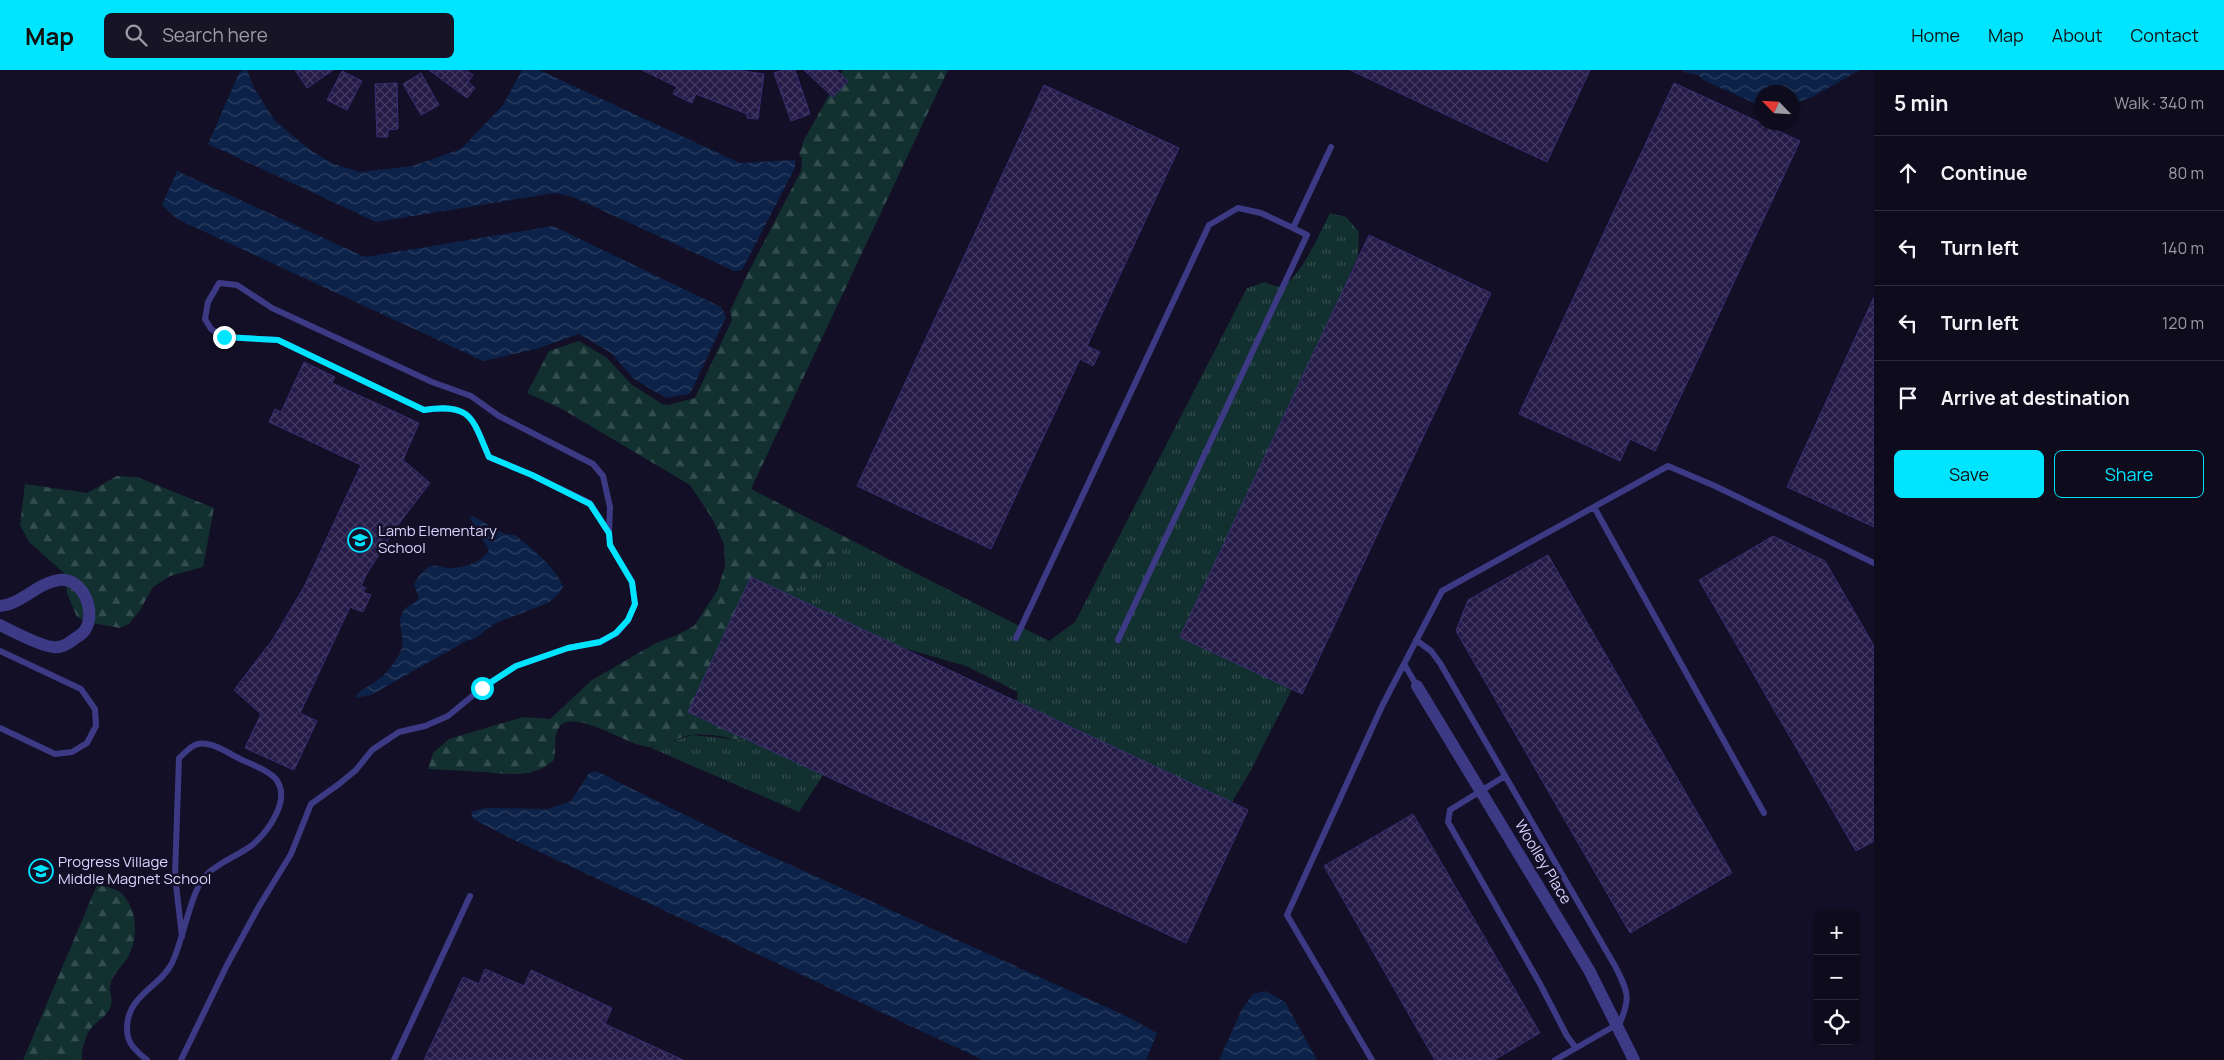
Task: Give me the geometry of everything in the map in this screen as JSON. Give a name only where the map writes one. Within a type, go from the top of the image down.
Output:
[{"type":"street","points":[[0,606],[8,605],[42,586],[60,580],[75,584],[86,596],[89,620],[85,631],[66,645],[53,648],[0,625]]},
{"type":"street","name":"Woolley Place","points":[[1417,686],[1589,970],[1634,1060]]},
{"type":"lane","points":[[1293,228],[1331,147]]},
{"type":"lane","points":[[1016,638],[1209,225],[1238,208],[1261,213],[1307,235],[1118,640]]},
{"type":"lane","points":[[181,1060],[231,957],[291,854],[311,804],[356,770],[372,750],[399,732],[425,726],[448,716],[482,688],[516,666],[568,648],[600,642],[616,633],[628,620],[635,604],[632,582],[610,545],[610,507],[602,476],[593,464],[499,416],[471,396],[432,382],[272,308],[237,285],[219,284],[208,302],[205,319],[211,330],[224,337],[278,340],[424,410],[446,406],[465,412],[475,423],[489,457],[532,475],[590,504],[609,533]]},
{"type":"lane","points":[[1372,1060],[1287,915],[1383,704],[1442,591],[1668,466],[1715,486],[1874,563]]},
{"type":"lane","points":[[1594,507],[1764,813]]},
{"type":"lane","points":[[1416,640],[1431,650],[1440,663],[1628,990],[1625,1011],[1617,1026],[1555,1060]]},
{"type":"lane","points":[[0,651],[81,688],[95,709],[96,726],[87,743],[72,752],[55,754],[0,728]]},
{"type":"lane","points":[[1404,664],[1417,686]]},
{"type":"lane","points":[[147,1060],[131,1048],[128,1036],[128,1018],[138,1000],[172,965],[182,937],[196,894],[206,875],[251,846],[267,832],[276,817],[281,796],[276,779],[258,767],[206,743],[194,744],[179,758],[175,876],[182,937]]},
{"type":"lane","points":[[1505,776],[1450,810],[1448,822],[1539,982],[1567,1036],[1576,1048]]},
{"type":"lane","points":[[394,1060],[470,896]]},
{"type":"green space","points":[[843,70],[948,70],[751,489],[853,541],[774,607],[742,740],[711,735],[692,735],[659,746],[648,747],[592,725],[570,721],[562,724],[557,731],[554,760],[538,770],[529,773],[511,774],[428,769],[433,753],[449,739],[523,717],[550,719],[592,680],[656,643],[694,626],[717,591],[725,567],[724,544],[712,518],[690,485],[562,409],[527,393],[549,351],[579,341],[607,358],[631,384],[662,404],[668,405],[695,398],[732,320],[730,311],[801,171],[802,158],[799,155],[804,140]]},
{"type":"green space","points":[[1330,213],[1346,217],[1359,232],[1358,256],[1301,389],[1370,535],[1251,770],[1195,864],[1014,715],[1018,692],[966,666],[893,645],[857,724],[799,812],[651,748],[692,735],[742,740],[774,606],[853,541],[1049,641],[1075,622],[1247,288],[1265,282],[1274,286],[1281,286],[1290,280],[1304,263]]},
{"type":"green space","points":[[117,476],[137,477],[214,508],[203,567],[170,576],[153,587],[140,610],[129,624],[120,628],[87,622],[77,617],[67,593],[64,573],[29,542],[20,525],[25,484],[87,493]]},
{"type":"green space","points":[[97,885],[108,887],[124,896],[132,910],[135,926],[134,942],[128,957],[111,982],[110,1008],[86,1037],[82,1060],[23,1060]]},
{"type":"water","points":[[247,70],[254,88],[275,121],[309,149],[331,163],[360,172],[412,166],[461,149],[503,105],[522,70],[539,70],[740,163],[795,160],[795,168],[742,270],[734,271],[573,197],[555,193],[376,222],[208,144],[239,73]]},
{"type":"water","points":[[1683,70],[1860,70],[1812,97],[1799,102],[1799,85],[1754,85],[1754,103],[1705,81],[1698,75],[1683,72]]},
{"type":"water","points":[[177,171],[365,257],[553,226],[721,307],[726,317],[690,394],[666,398],[634,379],[611,353],[579,334],[536,349],[483,361],[177,219],[162,205]]},
{"type":"water","points":[[472,516],[498,531],[515,535],[536,552],[560,580],[563,587],[558,595],[548,603],[496,623],[474,639],[468,640],[371,695],[355,698],[366,687],[384,675],[401,651],[401,616],[406,608],[419,598],[414,584],[422,573],[432,566],[454,568],[466,566],[486,555],[489,550],[470,518]]},
{"type":"water","points":[[595,771],[746,845],[1124,1015],[1157,1033],[1146,1060],[983,1060],[473,819],[471,812],[485,808],[548,809],[571,801],[589,773]]},
{"type":"water","points":[[1266,991],[1285,1002],[1317,1060],[1219,1060],[1242,1009],[1253,994]]},
{"type":"building","points":[[295,70],[333,70],[307,88]]},
{"type":"building","points":[[429,70],[466,70],[473,75],[468,82],[475,88],[467,98]]},
{"type":"building","points":[[642,70],[737,70],[764,74],[758,119],[747,118],[747,114],[696,94],[692,103],[673,94],[677,87]]},
{"type":"building","points":[[784,70],[795,70],[810,114],[791,121],[774,73]]},
{"type":"building","points":[[804,70],[836,70],[848,81],[833,97]]},
{"type":"building","points":[[1350,70],[1590,70],[1547,162]]},
{"type":"building","points":[[342,71],[362,81],[347,110],[327,100]]},
{"type":"building","points":[[421,73],[439,105],[421,115],[403,84]]},
{"type":"building","points":[[397,83],[398,129],[388,130],[388,137],[377,137],[375,84]]},
{"type":"building","points":[[1674,83],[1754,120],[1754,130],[1776,130],[1800,141],[1655,451],[1630,439],[1620,461],[1519,414]]},
{"type":"building","points":[[1044,85],[1179,148],[1087,346],[1100,352],[1093,366],[1080,359],[991,549],[857,486]]},
{"type":"building","points":[[1369,235],[1491,293],[1302,694],[1180,637]]},
{"type":"building","points":[[1874,297],[1874,527],[1787,487]]},
{"type":"building","points":[[304,362],[335,377],[332,383],[419,423],[403,460],[430,483],[397,526],[366,575],[361,586],[366,588],[363,592],[371,595],[363,612],[350,607],[300,713],[317,721],[294,770],[245,748],[261,714],[234,690],[273,639],[304,587],[361,465],[269,422],[275,409],[281,412]]},
{"type":"building","points":[[1773,536],[1825,561],[1874,646],[1874,841],[1856,851],[1699,580]]},
{"type":"building","points":[[1548,555],[1732,873],[1630,933],[1456,631],[1468,600]]},
{"type":"building","points":[[751,577],[1248,810],[1186,943],[688,712]]},
{"type":"building","points":[[1413,814],[1540,1033],[1494,1060],[1435,1060],[1324,866]]},
{"type":"building","points":[[485,969],[524,986],[531,970],[612,1008],[605,1024],[683,1060],[424,1060],[463,977],[479,984]]},
{"type":"place","name":"Lamb Elementary School","points":[[360,540]]},
{"type":"place","name":"Progress Village Middle Magnet School","points":[[41,871]]},
{"type":"route","points":[[224,337],[278,340],[424,410],[446,406],[465,412],[475,423],[489,457],[532,475],[590,504],[609,533],[610,545],[625,567],[632,582],[635,604],[628,620],[616,633],[600,642],[568,648],[516,666],[482,688]]}]
